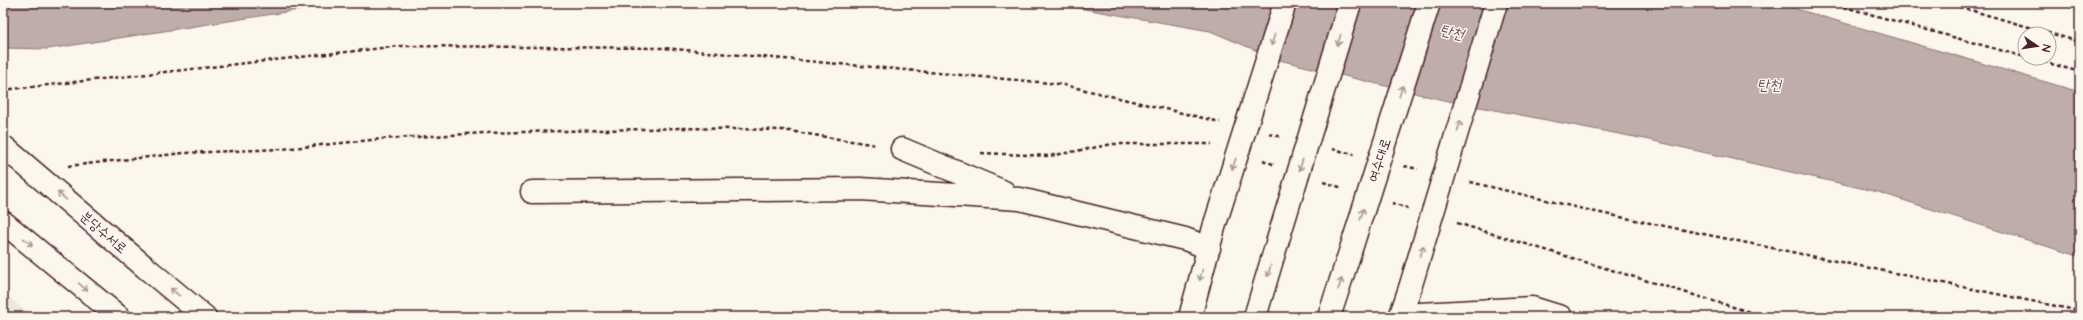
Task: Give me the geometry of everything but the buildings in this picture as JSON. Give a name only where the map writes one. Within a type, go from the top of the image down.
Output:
[{"type":"main road","points":[[1190,317],[1215,224],[1285,3]]},
{"type":"main road","points":[[1255,317],[1350,3]]},
{"type":"main road","name":"여수대로","points":[[1329,317],[1429,3]]},
{"type":"main road","points":[[1496,3],[1410,288],[1400,316],[1532,308],[1561,317]]},
{"type":"main road","name":"분당수서로","points":[[3,146],[205,317]]},
{"type":"main road","points":[[902,149],[1020,199],[1185,239],[1208,248]]},
{"type":"main road","points":[[532,192],[860,189],[1020,199]]},
{"type":"main road","points":[[3,222],[119,317]]},
{"type":"path","points":[[1830,3],[2017,54]]},
{"type":"path","points":[[1946,3],[2080,42]]},
{"type":"path","points":[[3,90],[400,46],[663,48],[1060,84],[1223,123]]},
{"type":"path","points":[[2057,66],[2080,72]]},
{"type":"path","points":[[1262,132],[1285,138]]},
{"type":"path","points":[[1324,147],[1355,154]]},
{"type":"path","points":[[1402,166],[1425,171]]},
{"type":"path","points":[[1464,180],[1596,212],[2080,311]]},
{"type":"shaded area","points":[[3,292],[32,317],[3,317]]},
{"type":"water","points":[[3,3],[344,3],[48,49],[3,48]]},
{"type":"water","name":"탄천","points":[[1050,3],[1776,3],[2080,92],[2080,257],[1878,192],[1645,139],[1443,100],[1279,60],[1210,31]]}]
